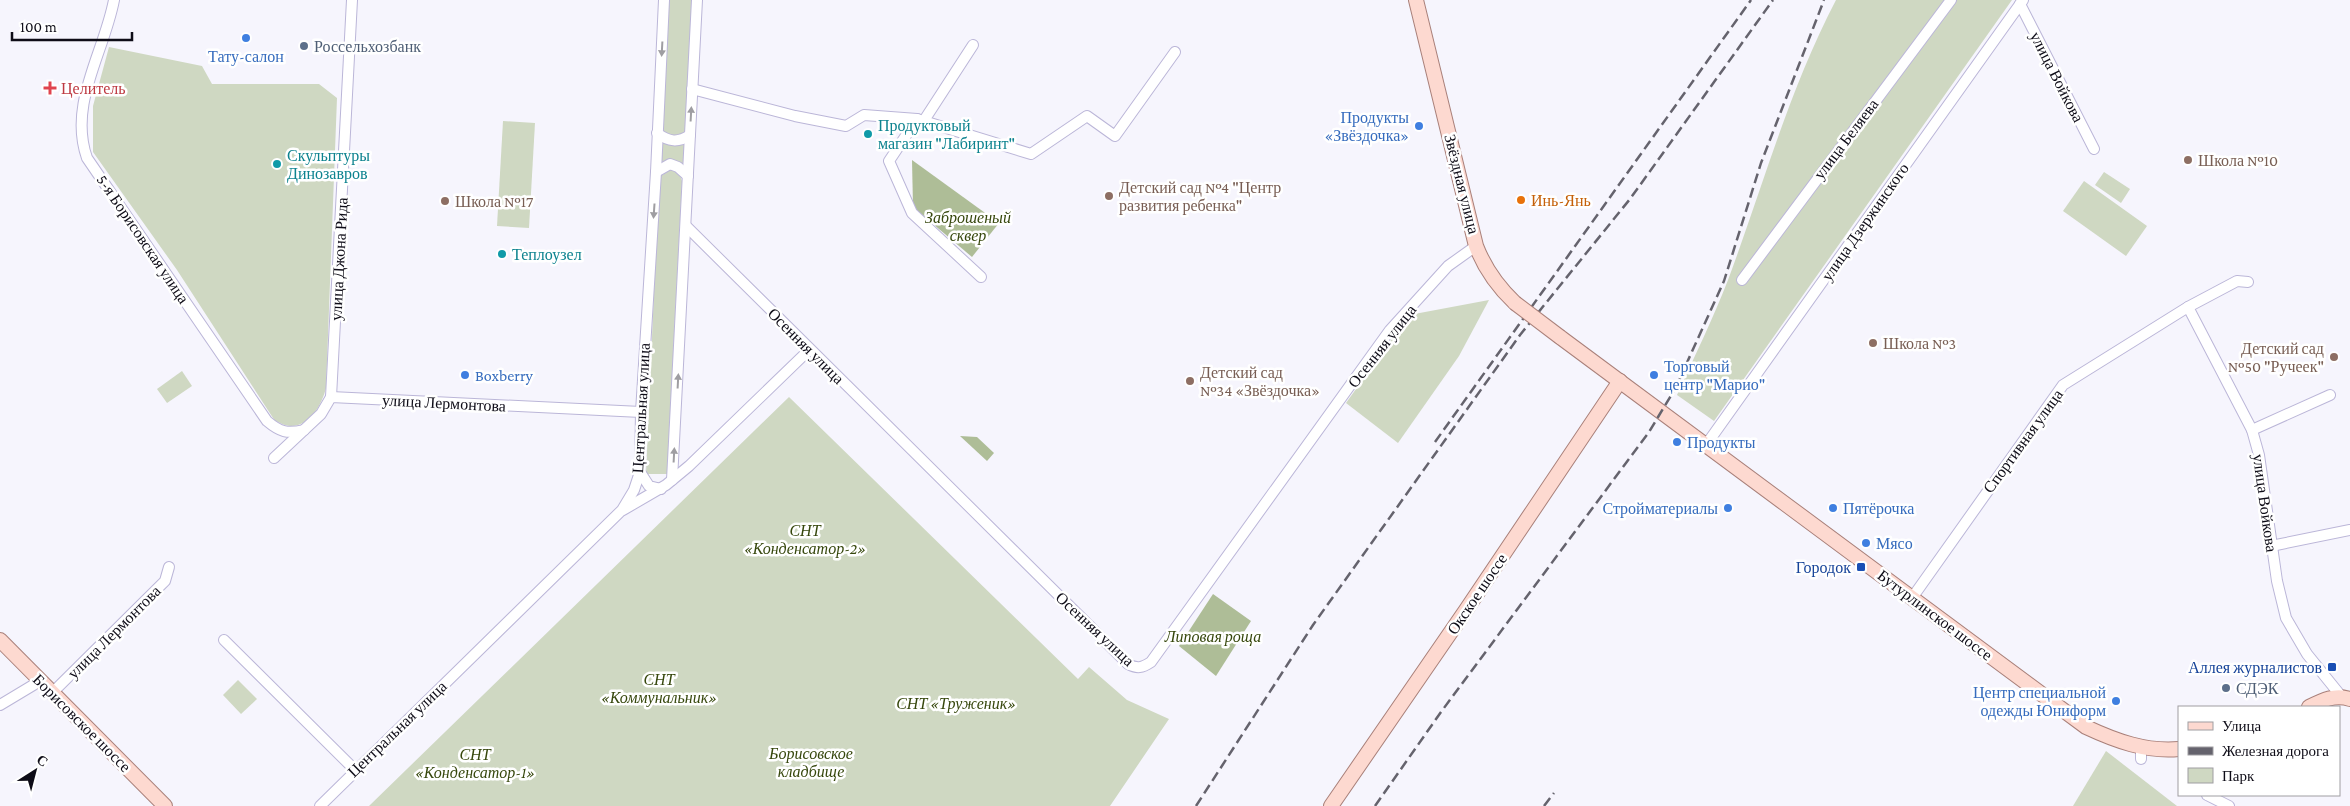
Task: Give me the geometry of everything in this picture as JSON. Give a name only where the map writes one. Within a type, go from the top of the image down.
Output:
[{"type":"main road","name":"Звёздная улица","points":[[1416,0],[1476,246],[1488,272],[1499,288],[1515,303],[1620,381]]},
{"type":"main road","points":[[1620,381],[1706,445]]},
{"type":"main road","name":"Окское шоссе","points":[[1331,806],[1620,381]]},
{"type":"main road","name":"Бутурлинское шоссе","points":[[1706,445],[2086,728],[2141,753],[2177,750]]},
{"type":"main road","name":"Борисовское шоссе","points":[[0,640],[166,806]]},
{"type":"main road","points":[[2311,706],[2323,700],[2345,697]]},
{"type":"street","name":"5-я Борисовская улица","points":[[114,0],[108,28],[88,82],[83,103],[82,145],[87,158],[267,421],[283,432],[289,433],[304,430]]},
{"type":"street","name":"улица Джона Рида","points":[[331,398],[352,0]]},
{"type":"street","name":"Центральная улица","points":[[320,804],[622,510],[634,490],[640,472],[640,412],[656,172],[664,0]]},
{"type":"street","points":[[672,480],[697,0]]},
{"type":"street","name":"улица Беляева","points":[[1742,280],[1950,0]]},
{"type":"street","name":"улица Войкова","points":[[2022,2],[2094,150]]},
{"type":"street","name":"улица Дзержинского","points":[[1706,445],[2022,2]]},
{"type":"street","points":[[973,45],[889,161],[912,213],[981,277]]},
{"type":"street","points":[[692,89],[795,116],[846,126],[864,115],[920,120],[1031,154],[1087,116],[1115,136],[1175,52]]},
{"type":"street","points":[[657,133],[666,140],[682,140],[690,134]]},
{"type":"street","points":[[656,172],[670,164],[678,167],[688,176]]},
{"type":"street","name":"Осенняя улица","points":[[686,226],[809,350],[1128,664],[1136,668],[1151,662],[1390,330],[1448,266],[1476,246]]},
{"type":"street","name":"Спортивная улица","points":[[1912,598],[2063,384],[2188,307],[2237,281],[2248,282]]},
{"type":"street","name":"улица Войкова","points":[[2188,307],[2252,430],[2258,454],[2271,546],[2286,618],[2307,654],[2345,697]]},
{"type":"street","points":[[622,510],[661,489],[672,480],[809,350]]},
{"type":"street","points":[[2252,430],[2330,395]]},
{"type":"street","points":[[274,458],[321,414],[331,398]]},
{"type":"street","name":"улица Лермонтова","points":[[331,398],[640,412]]},
{"type":"street","points":[[640,472],[649,486],[661,489]]},
{"type":"street","points":[[2271,546],[2350,530]]},
{"type":"street","name":"улица Лермонтова","points":[[52,693],[165,581],[169,567]]},
{"type":"street","points":[[224,640],[355,770]]},
{"type":"street","points":[[0,705],[40,681]]},
{"type":"street","points":[[2209,796],[2229,806]]},
{"type":"green space","points":[[668,0],[693,0],[687,128],[683,134],[674,136],[665,133],[662,126]]},
{"type":"green space","points":[[1836,0],[2012,0],[1714,421],[1677,395],[1722,295],[1790,103],[1819,34]]},
{"type":"green space","points":[[109,47],[202,66],[212,84],[319,84],[337,98],[326,388],[322,401],[304,423],[290,426],[275,421],[177,270],[93,152],[93,106]]},
{"type":"green space","points":[[503,121],[535,123],[529,228],[497,226]]},
{"type":"green space","points":[[661,140],[686,141],[683,166],[665,161],[660,164]]},
{"type":"green space","name":"Заброшеный сквер","points":[[912,160],[999,223],[972,257],[913,207]]},
{"type":"green space","points":[[672,169],[679,172],[682,181],[667,474],[646,474],[659,177]]},
{"type":"green space","points":[[2104,172],[2130,189],[2121,203],[2095,185]]},
{"type":"green space","points":[[2084,181],[2147,226],[2126,256],[2063,211]]},
{"type":"green space","points":[[1489,300],[1459,356],[1398,443],[1346,403],[1409,315]]},
{"type":"green space","points":[[182,371],[192,386],[167,403],[157,389]]},
{"type":"green space","points":[[789,397],[1078,679],[1089,667],[1127,700],[1169,719],[1110,806],[369,806]]},
{"type":"green space","points":[[960,436],[977,437],[994,453],[987,461]]},
{"type":"green space","name":"Липовая роща","points":[[1213,594],[1251,621],[1216,676],[1179,646]]},
{"type":"green space","points":[[238,680],[257,699],[241,714],[223,695]]},
{"type":"green space","points":[[2106,751],[2177,806],[2073,806]]},
{"type":"railway","points":[[1435,442],[1751,0]]},
{"type":"railway","points":[[1196,806],[1313,625],[1520,335],[1630,199],[1773,0]]},
{"type":"railway","points":[[1375,806],[1441,712],[1649,432],[1675,389],[1724,281],[1761,163],[1824,0]]},
{"type":"railway","points":[[1544,806],[1554,793]]},
{"type":"place","name":"Тату-салон","points":[[246,38]]},
{"type":"place","name":"Россельхозбанк","points":[[304,46]]},
{"type":"place","name":"Целитель","points":[[50,88]]},
{"type":"place","name":"Продукты «Звёздочка»","points":[[1419,126]]},
{"type":"place","name":"Продуктовый магазин \"Лабиринт\"","points":[[868,134]]},
{"type":"place","name":"Школа №10","points":[[2188,160]]},
{"type":"place","name":"Скульптуры Динозавров","points":[[277,164]]},
{"type":"place","name":"Детский сад №4 \"Центр развития ребенка\"","points":[[1109,196]]},
{"type":"place","name":"Инь-Янь","points":[[1521,200]]},
{"type":"place","name":"Школа №17","points":[[445,201]]},
{"type":"place","name":"Теплоузел","points":[[502,254]]},
{"type":"place","name":"Школа №3","points":[[1873,343]]},
{"type":"place","name":"Детский сад №50 \"Ручеек\"","points":[[2334,357]]},
{"type":"place","name":"Boxberry","points":[[465,375]]},
{"type":"place","name":"Торговый центр \"Марио\"","points":[[1654,375]]},
{"type":"place","name":"Детский сад №34 «Звёздочка»","points":[[1190,381]]},
{"type":"place","name":"Продукты","points":[[1677,442]]},
{"type":"place","name":"Стройматериалы","points":[[1728,508]]},
{"type":"place","name":"Пятёрочка","points":[[1833,508]]},
{"type":"place","name":"Мясо","points":[[1866,543]]},
{"type":"place","name":"Городок","points":[[1861,567]]},
{"type":"place","name":"Аллея журналистов","points":[[2332,667]]},
{"type":"place","name":"СДЭК","points":[[2226,688]]},
{"type":"place","name":"Центр специальной одежды Юниформ","points":[[2116,701]]},
{"type":"park label","name":"СНТ «Конденсатор-2»","points":[[805,539]]},
{"type":"park label","name":"СНТ «Коммунальник»","points":[[659,688]]},
{"type":"park label","name":"СНТ «Труженик»","points":[[956,703]]},
{"type":"park label","name":"Борисовское кладбище","points":[[811,762]]},
{"type":"park label","name":"СНТ «Конденсатор-1»","points":[[475,763]]}]
